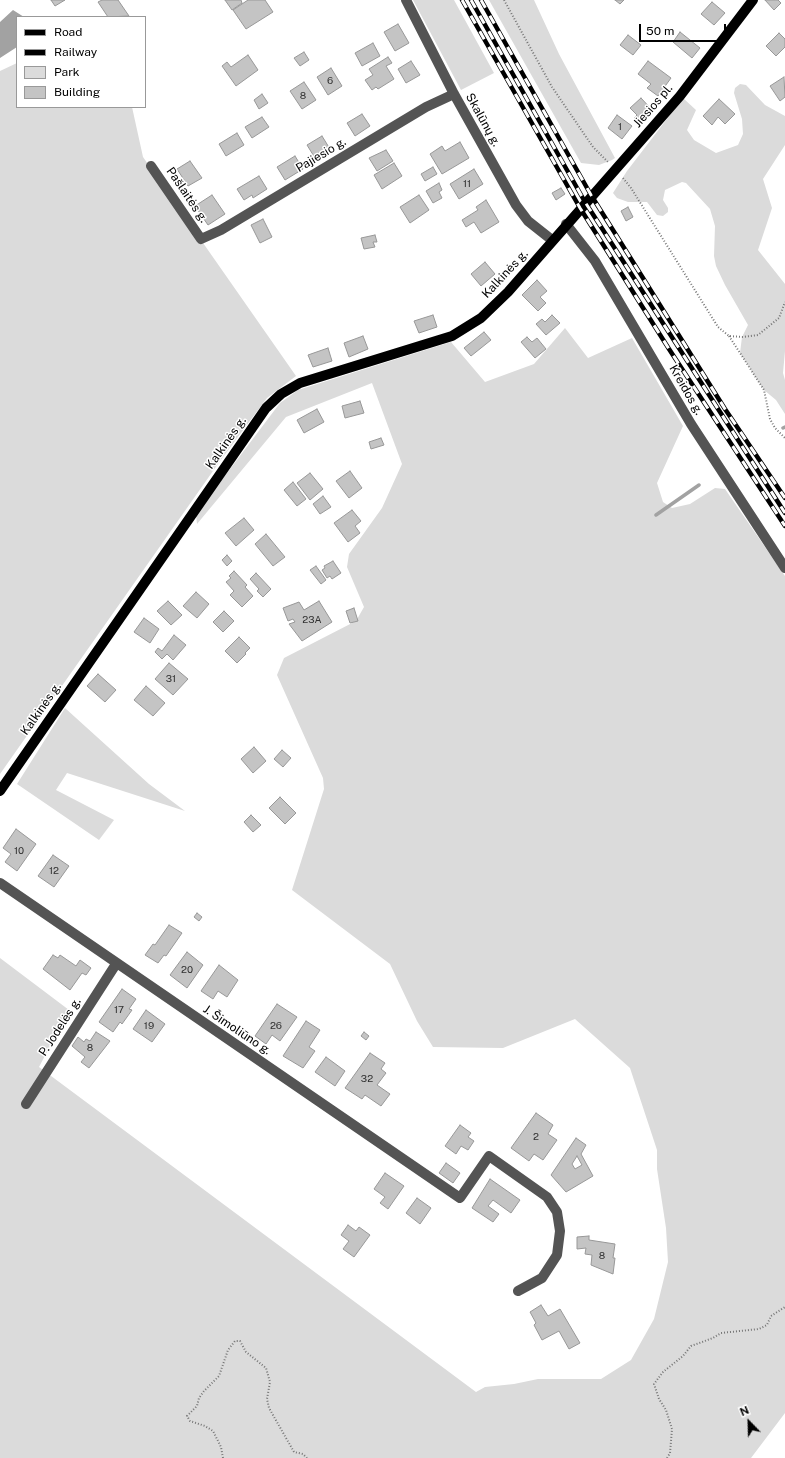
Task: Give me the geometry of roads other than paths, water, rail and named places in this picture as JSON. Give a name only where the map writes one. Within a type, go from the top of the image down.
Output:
[{"type":"main road","name":"Jiesios pl.","points":[[566,224],[680,96],[753,0]]},
{"type":"main road","name":"Kalkinės g.","points":[[0,791],[266,408],[280,394],[300,383],[452,336],[481,318],[508,292],[566,224]]},
{"type":"street","name":"Skalūnų g.","points":[[406,0],[454,94],[516,205],[528,221],[552,240]]},
{"type":"street","name":"Pajiesio g.","points":[[201,239],[221,230],[407,118],[454,94]]},
{"type":"street","name":"Pašlaitės g.","points":[[152,166],[201,239]]},
{"type":"street","name":"Kreidos g.","points":[[566,224],[595,261],[691,424],[785,568]]},
{"type":"street","name":"J. Šimoliūno g.","points":[[0,883],[116,964],[460,1198],[489,1156],[548,1197],[557,1212],[560,1231],[557,1255],[542,1278],[518,1291]]},
{"type":"street","name":"P. Jodelės g.","points":[[26,1104],[116,964]]},
{"type":"waterway","points":[[656,515],[699,485]]},
{"type":"railway","points":[[462,0],[580,208],[669,349],[785,526]]},
{"type":"railway","points":[[471,0],[585,202],[785,513]]},
{"type":"railway","points":[[481,0],[591,195],[725,409],[785,498]]}]
